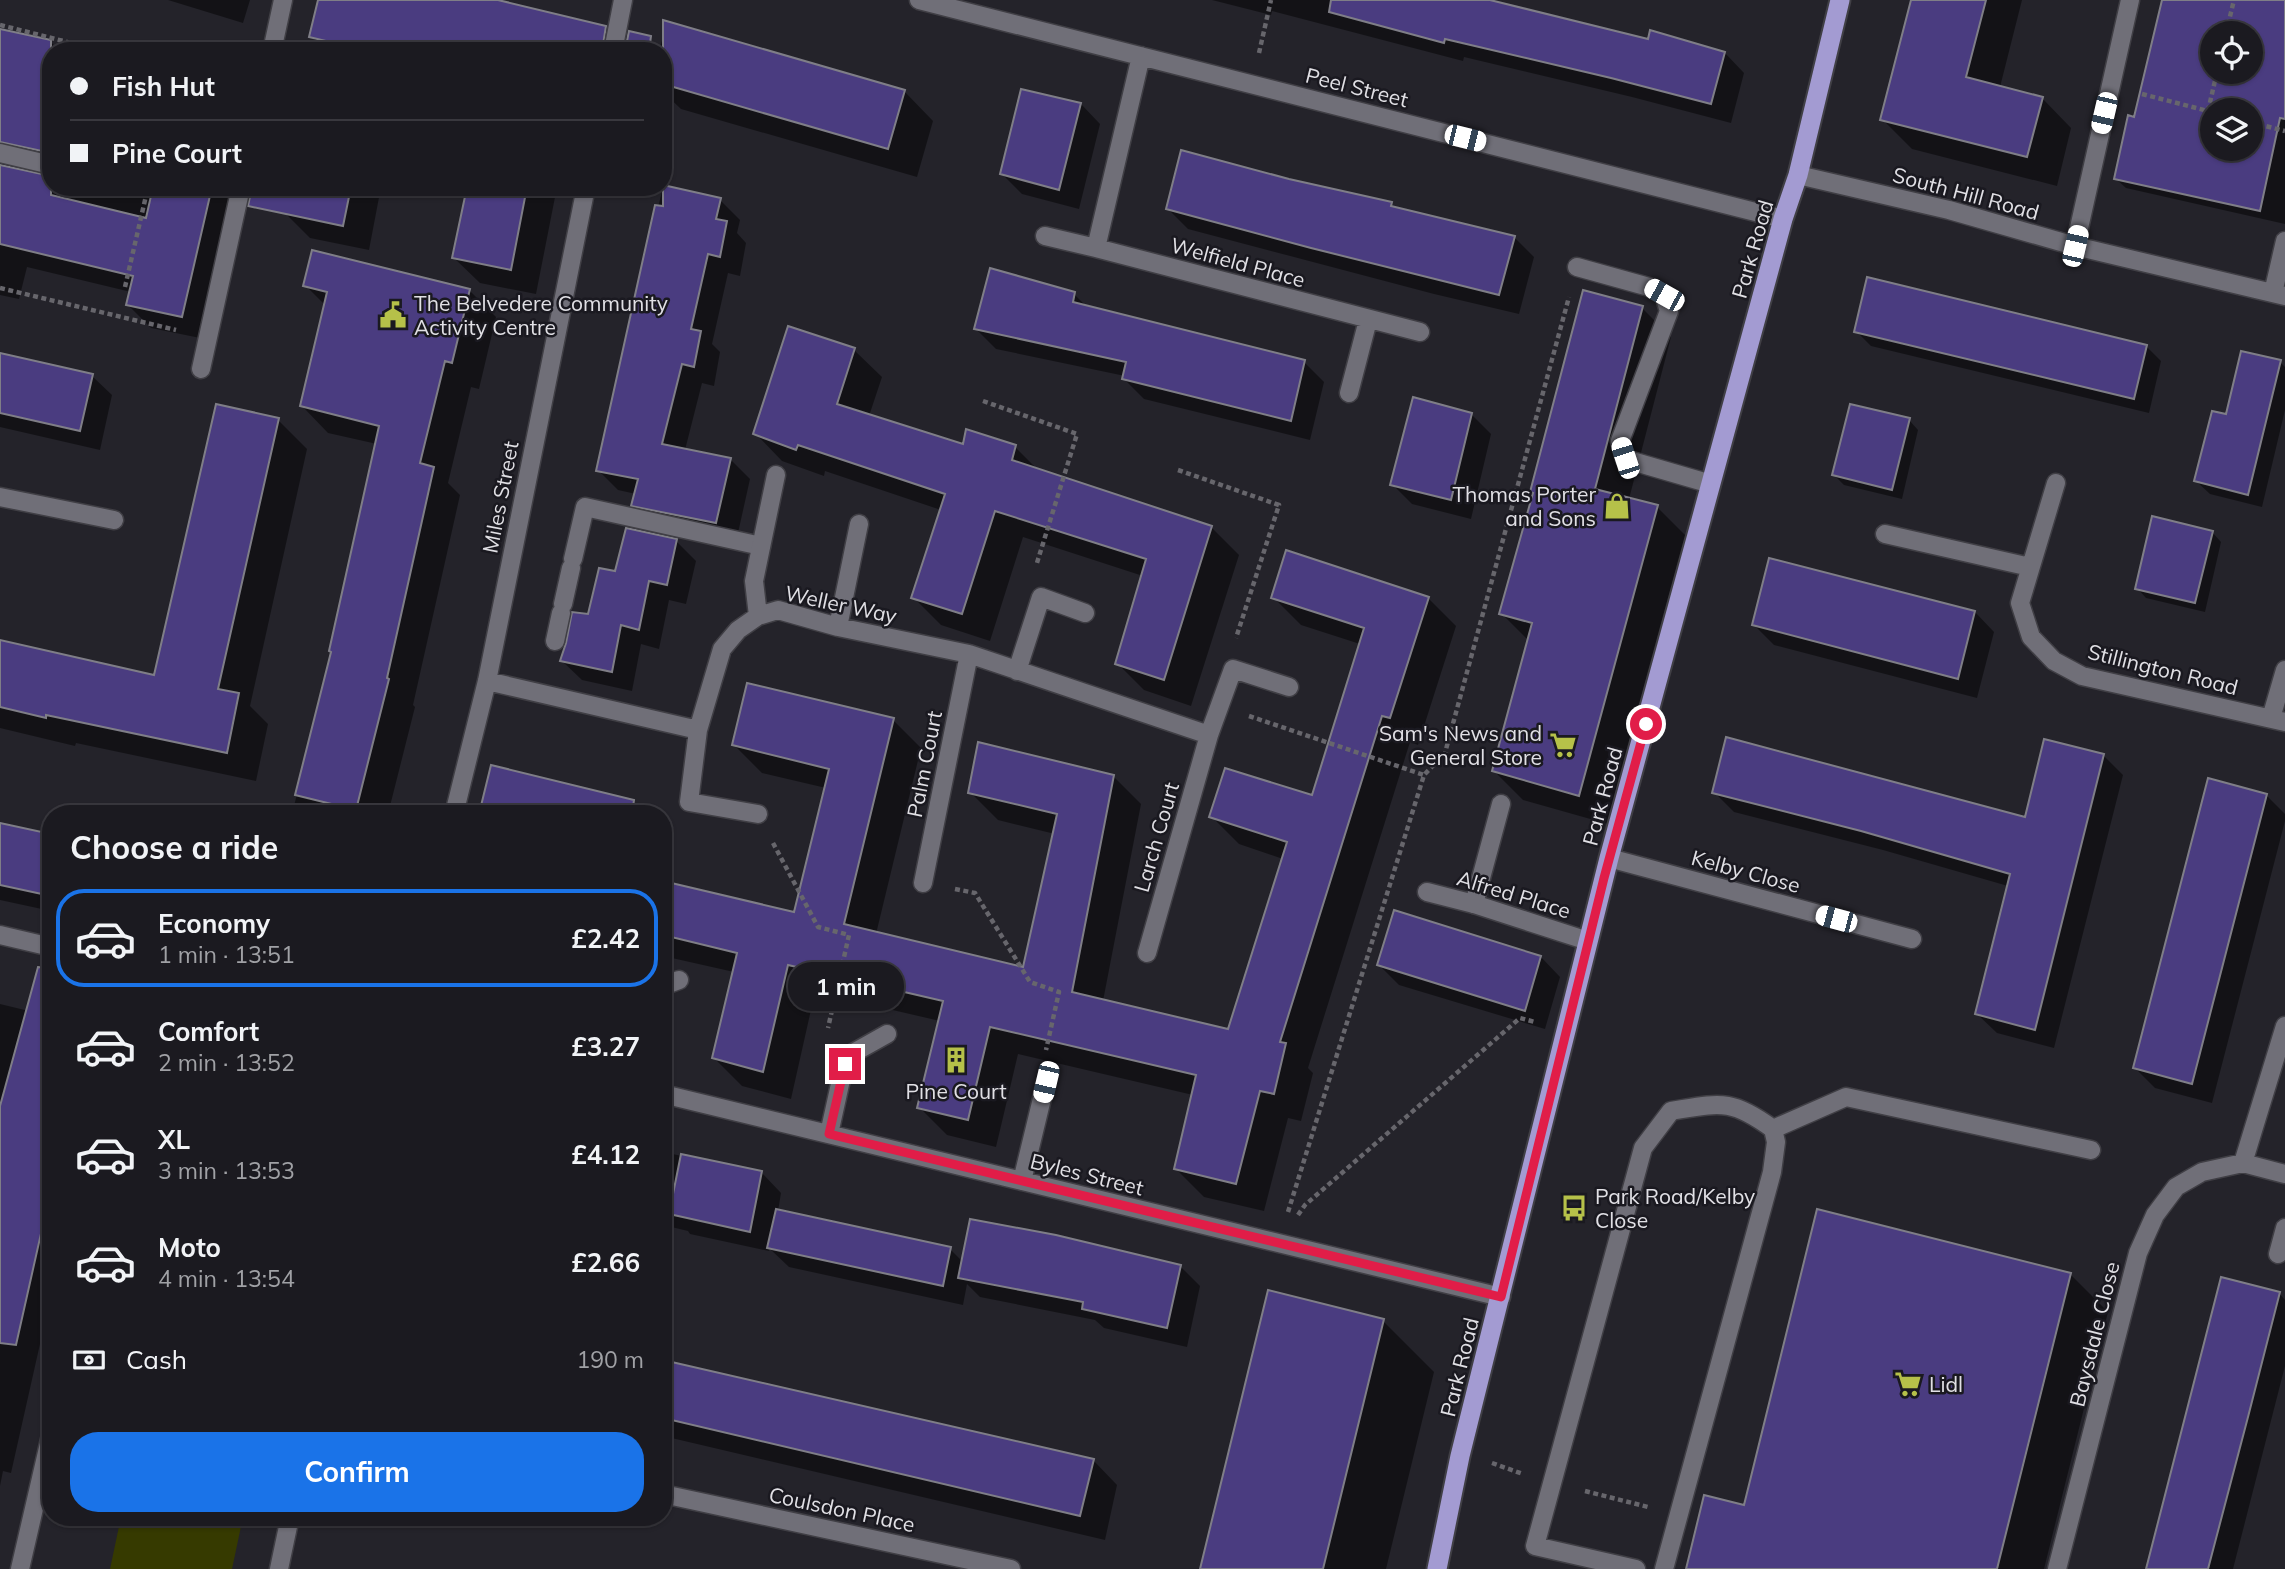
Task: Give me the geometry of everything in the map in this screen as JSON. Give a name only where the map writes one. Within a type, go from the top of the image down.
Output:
[{"type":"highway","name":"Park Road","points":[[1437,1569],[1460,1456],[1609,858],[1783,219],[1798,175],[1840,0]]},
{"type":"street","points":[[274,42],[283,0]]},
{"type":"street","points":[[615,42],[623,0]]},
{"type":"street","name":"Peel Street","points":[[919,0],[1783,219]]},
{"type":"street","points":[[2075,246],[2130,0]]},
{"type":"street","points":[[1096,248],[1141,57]]},
{"type":"street","points":[[0,153],[42,163]]},
{"type":"street","name":"South Hill Road","points":[[1798,175],[1949,210],[2075,246],[2279,294]]},
{"type":"street","points":[[201,369],[239,196]]},
{"type":"street","name":"Miles Street","points":[[456,805],[486,681],[584,196]]},
{"type":"street","name":"Welfield Place","points":[[1045,236],[1420,332]]},
{"type":"street","points":[[2279,294],[2285,240]]},
{"type":"street","points":[[1577,267],[1649,287],[1664,295],[1669,311],[1619,441],[1625,458],[1711,484]]},
{"type":"street","points":[[1349,393],[1368,320]]},
{"type":"street","points":[[758,616],[754,581],[776,475]]},
{"type":"street","name":"Stillington Road","points":[[2056,482],[2020,603],[2031,637],[2054,661],[2082,676],[2278,720]]},
{"type":"street","points":[[0,497],[114,520]]},
{"type":"street","points":[[555,641],[585,507],[761,546]]},
{"type":"street","points":[[838,627],[859,524]]},
{"type":"street","points":[[1885,534],[2030,568]]},
{"type":"street","points":[[1017,671],[1041,597],[1085,613]]},
{"type":"street","name":"Weller Way","points":[[758,814],[689,802],[698,730],[722,649],[738,630],[758,616],[778,610],[838,627],[969,654],[1209,735]]},
{"type":"street","name":"Palm Court","points":[[923,883],[969,654]]},
{"type":"street","points":[[1233,669],[1289,687]]},
{"type":"street","name":"Larch Court","points":[[1147,953],[1209,735],[1233,669]]},
{"type":"street","points":[[2278,720],[2285,670]]},
{"type":"street","points":[[486,681],[698,730]]},
{"type":"street","points":[[1474,904],[1501,804]]},
{"type":"street","name":"Kelby Close","points":[[1609,858],[1912,939]]},
{"type":"street","name":"Alfred Place","points":[[1427,892],[1474,904],[1588,941]]},
{"type":"street","points":[[0,935],[42,945]]},
{"type":"street","points":[[2243,1163],[2285,1026]]},
{"type":"street","points":[[829,1134],[846,1057],[887,1034]]},
{"type":"street","points":[[1022,1181],[1046,1082]]},
{"type":"street","name":"Byles Street","points":[[672,1096],[1501,1297]]},
{"type":"street","points":[[1773,1129],[1846,1097],[2091,1150]]},
{"type":"street","points":[[1636,1569],[1535,1546],[1643,1148],[1671,1111],[1719,1103],[1751,1112],[1773,1129],[1776,1142],[1772,1172],[1664,1569]]},
{"type":"street","name":"Baysdale Close","points":[[2057,1569],[2138,1253],[2155,1215],[2176,1187],[2202,1172],[2243,1163],[2285,1174]]},
{"type":"street","points":[[2278,1254],[2285,1228]]},
{"type":"street","points":[[20,1569],[42,1474]]},
{"type":"street","name":"Coulsdon Place","points":[[672,1496],[1011,1569]]},
{"type":"street","points":[[279,1569],[288,1526]]},
{"type":"path","points":[[1252,84],[1271,0]]},
{"type":"path","points":[[2229,21],[2234,0]]},
{"type":"path","points":[[0,25],[67,42]]},
{"type":"path","points":[[2110,86],[2200,108]]},
{"type":"path","points":[[2263,125],[2285,131]]},
{"type":"path","points":[[125,287],[146,196]]},
{"type":"path","points":[[1278,1243],[1424,775],[1445,753],[1577,267]]},
{"type":"path","points":[[0,288],[208,337]]},
{"type":"path","points":[[983,401],[1077,434],[1034,572],[1041,597]]},
{"type":"path","points":[[1178,470],[1279,505],[1231,650],[1233,669]]},
{"type":"path","points":[[1219,707],[1424,775]]},
{"type":"path","points":[[758,814],[817,927],[849,935],[822,1057],[845,1064]]},
{"type":"path","points":[[923,883],[975,893],[1030,982],[1059,992],[1041,1070],[1046,1082]]},
{"type":"path","points":[[1278,1243],[1305,1205],[1520,1018],[1566,1031]]},
{"type":"green space","points":[[119,1526],[241,1526],[232,1569],[110,1569]]},
{"type":"building","points":[[318,0],[498,0],[606,26],[603,42],[330,42],[309,37]]},
{"type":"building","points":[[1331,0],[1490,0],[1648,39],[1650,30],[1725,52],[1711,104],[1445,39],[1444,43],[1329,12]]},
{"type":"building","points":[[1911,0],[1986,0],[1966,77],[2043,97],[2027,157],[1880,120]]},
{"type":"building","points":[[2162,0],[2285,0],[2285,119],[2280,118],[2260,211],[2114,179],[2128,115],[2134,117]]},
{"type":"building","points":[[663,20],[905,90],[888,149],[672,87],[672,42],[663,42]]},
{"type":"building","points":[[0,29],[51,40],[42,42],[42,151],[0,142]]},
{"type":"building","points":[[629,31],[651,36],[650,42],[627,42]]},
{"type":"building","points":[[1021,89],[1081,103],[1059,190],[1000,174]]},
{"type":"building","points":[[1181,150],[1289,179],[1392,202],[1391,206],[1515,236],[1499,295],[1166,209]]},
{"type":"building","points":[[0,165],[42,174],[42,196],[55,196],[146,218],[151,196],[210,196],[182,317],[126,305],[133,276],[0,244]]},
{"type":"building","points":[[672,187],[721,198],[716,219],[727,221],[720,257],[708,254],[691,329],[701,331],[694,367],[682,364],[662,444],[731,458],[716,523],[631,506],[638,479],[596,471],[655,205],[663,206],[663,196],[672,196]]},
{"type":"building","points":[[250,196],[349,196],[343,226],[248,206]]},
{"type":"building","points":[[465,196],[525,196],[511,270],[452,258]]},
{"type":"building","points":[[312,250],[470,289],[452,363],[445,361],[420,463],[434,467],[387,678],[389,679],[357,805],[336,805],[295,795],[331,652],[329,651],[379,426],[300,406],[327,292],[303,286]]},
{"type":"building","points":[[990,268],[1075,292],[1073,302],[1305,360],[1291,421],[1122,379],[1126,362],[974,329]]},
{"type":"building","points":[[1867,277],[2147,345],[2134,399],[1854,332]]},
{"type":"building","points":[[1583,290],[1643,306],[1595,489],[1658,505],[1579,796],[1492,771],[1532,623],[1499,614],[1533,493],[1530,492]]},
{"type":"building","points":[[788,326],[855,348],[837,404],[963,444],[966,429],[1016,445],[1012,460],[1212,526],[1164,680],[1115,664],[1146,559],[995,511],[962,614],[911,598],[945,494],[798,445],[796,450],[753,434]]},
{"type":"building","points":[[2241,351],[2281,360],[2248,495],[2194,481],[2212,411],[2226,414]]},
{"type":"building","points":[[0,353],[93,374],[80,431],[0,413]]},
{"type":"building","points":[[1413,397],[1472,413],[1451,500],[1390,485]]},
{"type":"building","points":[[216,404],[279,418],[218,689],[239,693],[227,753],[0,707],[0,640],[154,675]]},
{"type":"building","points":[[1850,404],[1910,418],[1892,490],[1832,475]]},
{"type":"building","points":[[2152,516],[2213,531],[2195,603],[2135,589]]},
{"type":"building","points":[[626,528],[677,539],[667,585],[649,581],[639,630],[621,625],[612,672],[560,661],[572,612],[588,614],[599,568],[615,571]]},
{"type":"building","points":[[1286,550],[1429,597],[1390,718],[1382,716],[1280,1042],[1286,1043],[1274,1094],[1260,1091],[1236,1184],[1174,1169],[1196,1075],[990,1027],[968,1120],[917,1108],[943,1001],[788,965],[763,1072],[712,1058],[737,953],[672,937],[672,883],[794,912],[829,769],[732,745],[747,683],[894,718],[844,924],[1023,967],[1057,814],[968,793],[978,742],[1114,775],[1072,992],[1228,1029],[1287,842],[1209,817],[1225,768],[1312,795],[1364,628],[1271,598]]},
{"type":"building","points":[[1769,558],[1975,611],[1958,679],[1752,625]]},
{"type":"building","points":[[1726,737],[2025,817],[2044,739],[2104,754],[2035,1030],[1975,1014],[2010,874],[1861,831],[1712,793]]},
{"type":"building","points":[[491,765],[634,800],[633,805],[481,805]]},
{"type":"building","points":[[2208,778],[2267,794],[2192,1084],[2133,1068]]},
{"type":"building","points":[[0,823],[42,832],[42,894],[0,885]]},
{"type":"building","points":[[1394,910],[1541,956],[1525,1011],[1377,965]]},
{"type":"building","points":[[38,967],[42,968],[42,1229],[16,1345],[0,1343],[0,1106]]},
{"type":"building","points":[[681,1154],[762,1171],[750,1232],[672,1215],[672,1199]]},
{"type":"building","points":[[776,1209],[951,1247],[943,1286],[767,1248]]},
{"type":"building","name":"Lidl","points":[[1817,1209],[2071,1273],[1997,1569],[1686,1569],[1704,1495],[1744,1505]]},
{"type":"building","points":[[970,1219],[1056,1235],[1181,1265],[1167,1328],[1082,1309],[1083,1302],[958,1278]]},
{"type":"building","points":[[2221,1277],[2280,1292],[2248,1417],[2208,1569],[2146,1569]]},
{"type":"building","points":[[1268,1290],[1384,1319],[1323,1569],[1200,1569]]},
{"type":"building","points":[[672,1362],[1094,1459],[1080,1516],[672,1420]]},
{"type":"place","name":"The Belvedere Community Activity Centre","points":[[393,315]]},
{"type":"place","name":"Thomas Porter and Sons","points":[[1617,506]]},
{"type":"place","name":"Sam's News and General Store","points":[[1563,745]]},
{"type":"place","name":"Pine Court","points":[[956,1060]]},
{"type":"place","name":"Park Road/Kelby Close","points":[[1574,1208]]},
{"type":"place","name":"Lidl","points":[[1908,1384]]},
{"type":"route","points":[[845,1064],[829,1134],[1501,1297],[1604,878],[1646,724]]}]
